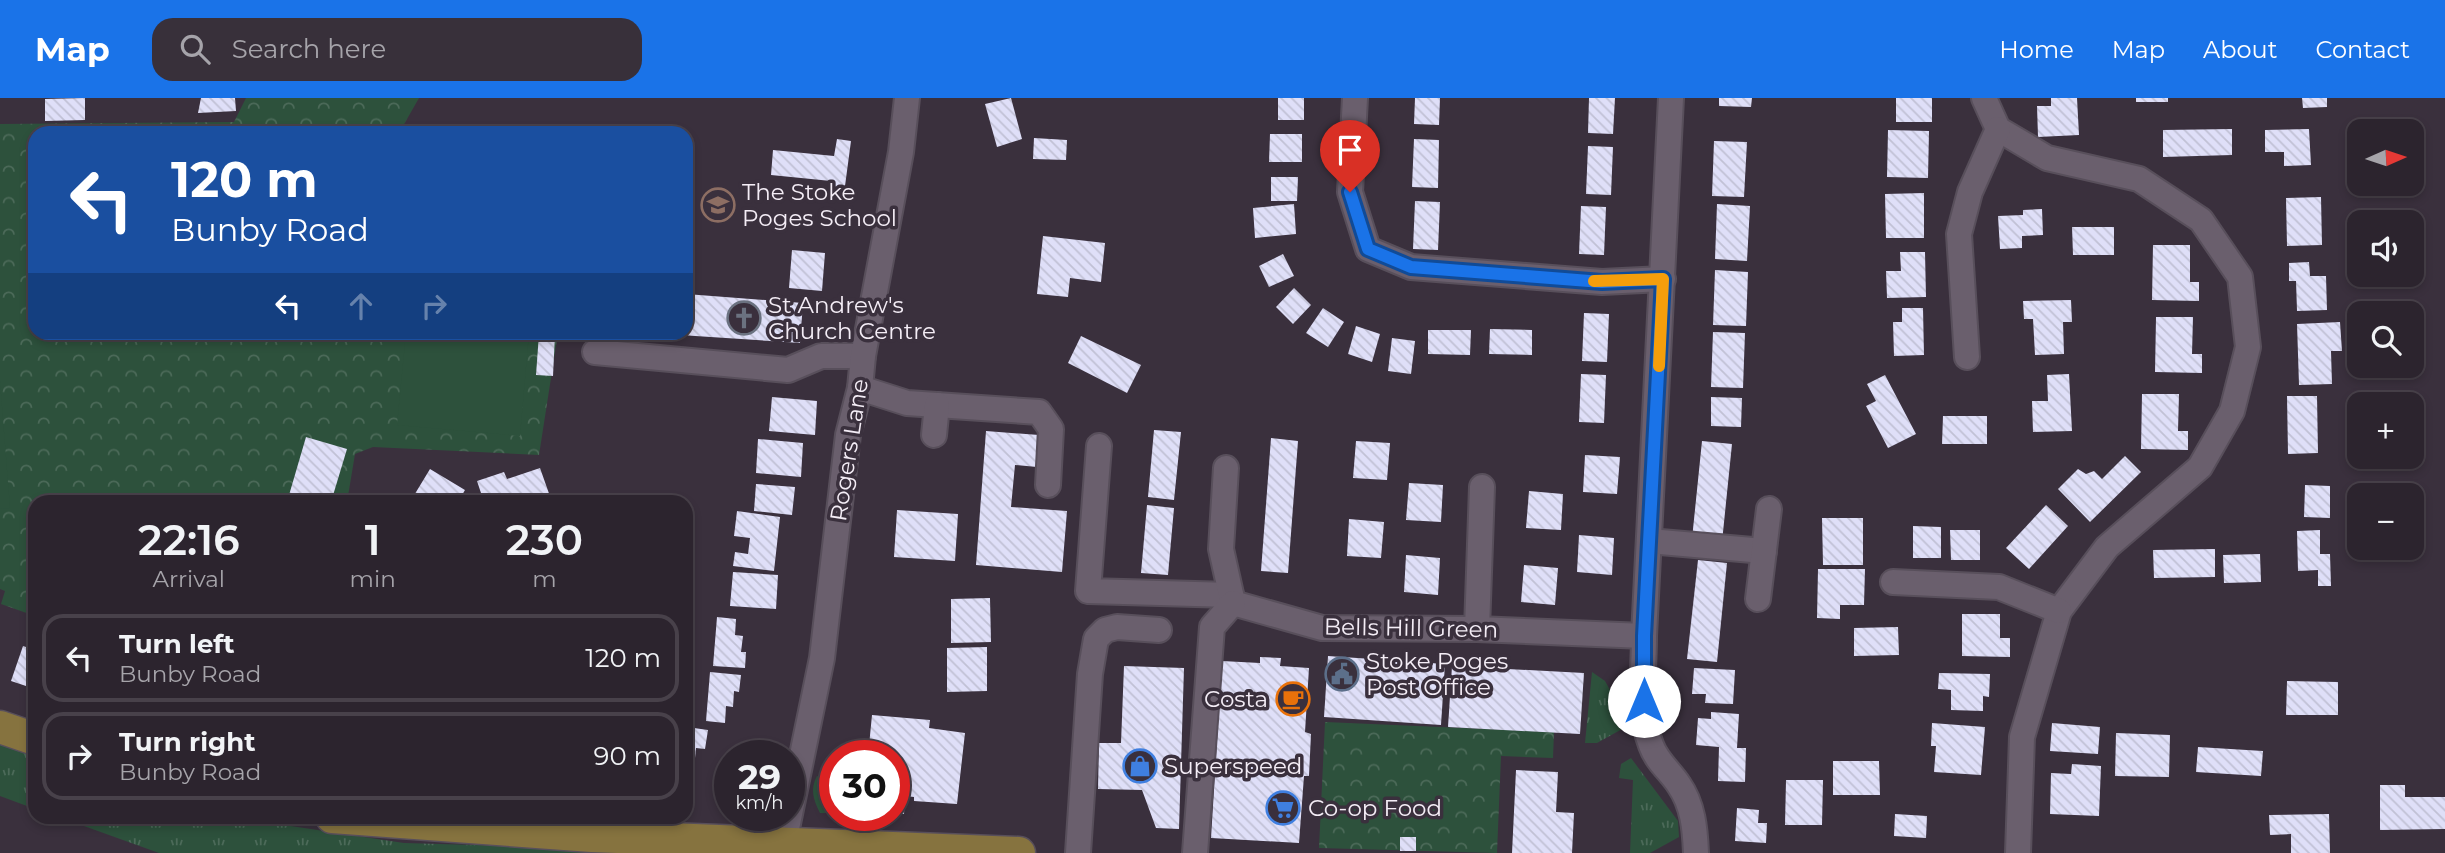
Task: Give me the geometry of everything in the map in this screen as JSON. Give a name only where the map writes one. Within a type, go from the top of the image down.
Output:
[{"type":"main road","points":[[0,727],[28,737]]},
{"type":"main road","points":[[490,824],[802,847],[1019,853]]},
{"type":"street","name":"Rogers Lane","points":[[802,847],[848,435],[860,388],[863,356],[901,152],[906,98]]},
{"type":"street","points":[[1355,98],[1350,192],[1368,249],[1411,267],[1602,282],[1663,279]]},
{"type":"street","points":[[1671,98],[1644,636],[1645,722],[1651,746],[1662,767],[1679,784],[1692,809],[1696,853]]},
{"type":"street","points":[[1984,98],[1997,129],[2047,158],[2139,179],[2201,220],[2240,277],[2248,347],[2232,411],[2200,467],[2107,547],[2059,611],[2022,737],[2018,853]]},
{"type":"street","points":[[1967,357],[1959,234],[1970,192],[1997,129]]},
{"type":"street","points":[[595,352],[788,370],[821,356],[863,356]]},
{"type":"street","points":[[860,388],[907,403],[1040,412],[1051,429],[1048,485]]},
{"type":"street","points":[[934,436],[937,405]]},
{"type":"street","name":"Bells Hill Green","points":[[1099,446],[1088,591],[1232,599],[1322,628],[1477,629],[1644,636]]},
{"type":"street","points":[[1195,853],[1212,627],[1232,599],[1221,549],[1226,468]]},
{"type":"street","points":[[1477,629],[1482,487]]},
{"type":"street","points":[[1758,599],[1769,509]]},
{"type":"street","points":[[1649,541],[1764,551]]},
{"type":"street","points":[[1893,582],[1999,587],[2059,611]]},
{"type":"street","points":[[1078,853],[1090,674],[1096,639],[1105,630],[1117,627],[1158,630]]},
{"type":"green space","points":[[246,98],[419,98],[403,126],[28,126],[28,340],[557,340],[539,455],[373,447],[355,454],[348,495],[28,495],[28,614],[1,604],[5,591],[0,589],[0,124],[234,122]]},
{"type":"green space","points":[[405,340],[528,340],[520,436],[397,425]]},
{"type":"green space","points":[[0,381],[10,508],[0,509]]},
{"type":"green space","points":[[1592,672],[1605,681],[1627,720],[1624,728],[1597,743],[1585,743]]},
{"type":"green space","points":[[1325,722],[1554,732],[1553,758],[1501,756],[1497,853],[1319,848]]},
{"type":"green space","points":[[0,741],[28,751],[28,806],[0,796]]},
{"type":"green space","points":[[1631,758],[1678,821],[1679,837],[1650,853],[1630,853],[1633,780],[1619,778],[1621,764]]},
{"type":"green space","points":[[819,776],[819,810],[813,794]]},
{"type":"green space","points":[[78,824],[277,824],[404,843],[748,853],[159,853]]},
{"type":"building","points":[[85,98],[85,120],[45,121],[45,99]]},
{"type":"building","points":[[201,98],[235,98],[236,111],[198,113]]},
{"type":"building","points":[[1011,98],[1022,139],[997,147],[985,104]]},
{"type":"building","points":[[1278,98],[1304,98],[1304,120],[1278,120]]},
{"type":"building","points":[[1415,98],[1440,98],[1439,125],[1414,124]]},
{"type":"building","points":[[1589,98],[1615,98],[1613,134],[1588,133]]},
{"type":"building","points":[[1719,98],[1752,98],[1751,107],[1719,106]]},
{"type":"building","points":[[1896,98],[1932,98],[1932,122],[1896,122]]},
{"type":"building","points":[[2051,98],[2077,98],[2079,135],[2038,137],[2037,106],[2051,106]]},
{"type":"building","points":[[2136,98],[2168,98],[2168,102],[2136,102]]},
{"type":"building","points":[[2302,98],[2327,98],[2327,107],[2303,108]]},
{"type":"building","points":[[2232,129],[2232,155],[2163,157],[2163,130]]},
{"type":"building","points":[[2309,129],[2311,165],[2284,166],[2284,152],[2265,152],[2265,130]]},
{"type":"building","points":[[1888,130],[1929,131],[1928,178],[1887,177]]},
{"type":"building","points":[[1270,134],[1302,134],[1302,162],[1269,162]]},
{"type":"building","points":[[1034,138],[1067,140],[1066,160],[1033,159]]},
{"type":"building","points":[[837,139],[851,141],[843,201],[829,199],[831,181],[771,175],[773,150],[834,156]]},
{"type":"building","points":[[1414,139],[1439,140],[1438,188],[1412,187]]},
{"type":"building","points":[[1714,141],[1747,142],[1744,197],[1712,196]]},
{"type":"building","points":[[1588,146],[1613,147],[1611,195],[1586,194]]},
{"type":"building","points":[[1271,177],[1298,177],[1297,201],[1271,201]]},
{"type":"building","points":[[1924,193],[1924,238],[1886,238],[1885,194]]},
{"type":"building","points":[[2321,197],[2322,245],[2287,246],[2286,198]]},
{"type":"building","points":[[1415,201],[1440,202],[1438,250],[1413,249]]},
{"type":"building","points":[[1294,204],[1296,234],[1255,238],[1253,208]]},
{"type":"building","points":[[1717,204],[1750,206],[1747,261],[1715,259]]},
{"type":"building","points":[[1581,206],[1606,207],[1604,255],[1579,254]]},
{"type":"building","points":[[2042,209],[2043,235],[2022,236],[2022,248],[2000,249],[1998,216],[2023,215],[2023,210]]},
{"type":"building","points":[[2072,227],[2114,227],[2114,255],[2073,255]]},
{"type":"building","points":[[1043,236],[1105,243],[1101,282],[1070,278],[1068,297],[1037,294]]},
{"type":"building","points":[[2153,245],[2190,245],[2190,282],[2199,282],[2199,301],[2152,300]]},
{"type":"building","points":[[792,250],[825,253],[822,291],[789,288]]},
{"type":"building","points":[[1900,252],[1925,252],[1926,297],[1887,298],[1886,271],[1901,271]]},
{"type":"building","points":[[1283,254],[1294,276],[1269,287],[1259,266]]},
{"type":"building","points":[[2309,262],[2310,276],[2326,276],[2327,310],[2297,311],[2296,281],[2289,281],[2289,263]]},
{"type":"building","points":[[1715,270],[1748,272],[1746,326],[1713,325]]},
{"type":"building","points":[[1294,288],[1311,305],[1293,324],[1276,307]]},
{"type":"building","name":"St Andrew's Church Centre","points":[[693,295],[803,303],[800,343],[693,336]]},
{"type":"building","points":[[2071,300],[2072,322],[2063,322],[2064,354],[2035,355],[2033,319],[2024,319],[2023,301]]},
{"type":"building","points":[[1323,308],[1344,322],[1328,347],[1306,333]]},
{"type":"building","points":[[1902,308],[1923,308],[1924,355],[1894,356],[1893,322],[1902,322]]},
{"type":"building","points":[[1584,313],[1609,314],[1607,362],[1582,361]]},
{"type":"building","points":[[2156,317],[2193,317],[2192,354],[2202,354],[2202,373],[2155,372]]},
{"type":"building","points":[[2340,322],[2342,351],[2331,351],[2332,384],[2299,385],[2297,324]]},
{"type":"building","points":[[1356,326],[1380,334],[1372,362],[1348,354]]},
{"type":"building","points":[[1490,329],[1532,330],[1532,355],[1489,354]]},
{"type":"building","points":[[1428,330],[1471,330],[1470,355],[1428,354]]},
{"type":"building","points":[[1713,332],[1745,333],[1743,388],[1711,387]]},
{"type":"building","points":[[1081,336],[1141,365],[1127,393],[1068,363]]},
{"type":"building","points":[[1392,338],[1415,341],[1411,374],[1388,371]]},
{"type":"building","points":[[539,340],[555,340],[553,376],[536,375]]},
{"type":"building","points":[[1581,374],[1606,375],[1604,423],[1579,422]]},
{"type":"building","points":[[2069,374],[2072,431],[2033,432],[2032,401],[2048,401],[2047,375]]},
{"type":"building","points":[[1885,375],[1916,434],[1888,448],[1866,406],[1876,401],[1867,384]]},
{"type":"building","points":[[2142,394],[2179,394],[2178,431],[2188,431],[2188,450],[2141,449]]},
{"type":"building","points":[[2287,396],[2317,396],[2318,453],[2288,454]]},
{"type":"building","points":[[772,397],[817,401],[815,435],[769,431]]},
{"type":"building","points":[[1711,397],[1742,398],[1741,427],[1711,426]]},
{"type":"building","points":[[1943,416],[1987,416],[1987,444],[1942,444]]},
{"type":"building","points":[[1154,430],[1181,432],[1174,500],[1148,497]]},
{"type":"building","points":[[986,431],[1039,435],[1037,467],[1015,465],[1011,507],[1067,511],[1062,572],[976,565]]},
{"type":"building","points":[[306,437],[347,449],[333,495],[289,495]]},
{"type":"building","points":[[1271,438],[1298,441],[1288,573],[1261,571]]},
{"type":"building","points":[[758,439],[803,443],[801,477],[756,473]]},
{"type":"building","points":[[1356,441],[1390,443],[1387,480],[1353,478]]},
{"type":"building","points":[[1702,441],[1732,444],[1722,542],[1692,539]]},
{"type":"building","points":[[1585,455],[1620,457],[1617,494],[1583,492]]},
{"type":"building","points":[[2125,456],[2141,472],[2090,522],[2058,489],[2078,469],[2086,474],[2094,471],[2102,479]]},
{"type":"building","points":[[540,468],[550,495],[482,495],[477,481],[504,472],[507,479]]},
{"type":"building","points":[[430,469],[465,490],[462,495],[414,495]]},
{"type":"building","points":[[1409,483],[1443,485],[1441,522],[1406,520]]},
{"type":"building","points":[[756,484],[795,487],[792,515],[754,511]]},
{"type":"building","points":[[2305,485],[2330,486],[2330,518],[2304,517]]},
{"type":"building","points":[[1529,491],[1563,494],[1561,530],[1526,528]]},
{"type":"building","points":[[1147,505],[1174,508],[1168,575],[1141,573]]},
{"type":"building","points":[[2046,505],[2068,526],[2029,569],[2006,548]]},
{"type":"building","points":[[897,510],[958,514],[955,561],[894,557]]},
{"type":"building","points":[[737,511],[780,517],[774,571],[733,566],[735,552],[748,554],[750,538],[734,536]]},
{"type":"building","points":[[1822,518],[1863,518],[1863,565],[1823,565]]},
{"type":"building","points":[[1349,519],[1384,522],[1381,558],[1347,556]]},
{"type":"building","points":[[1913,526],[1941,527],[1941,558],[1913,558]]},
{"type":"building","points":[[1950,530],[1980,530],[1980,560],[1951,560]]},
{"type":"building","points":[[2320,530],[2320,554],[2330,554],[2331,586],[2318,586],[2318,570],[2298,571],[2297,531]]},
{"type":"building","points":[[1579,535],[1614,538],[1612,575],[1577,572]]},
{"type":"building","points":[[2215,549],[2215,577],[2154,578],[2153,550]]},
{"type":"building","points":[[2260,554],[2261,582],[2224,583],[2223,555]]},
{"type":"building","points":[[1406,555],[1440,558],[1438,595],[1404,592]]},
{"type":"building","points":[[1698,560],[1727,563],[1717,662],[1687,659]]},
{"type":"building","points":[[1524,565],[1558,568],[1555,605],[1521,602]]},
{"type":"building","points":[[1818,569],[1865,569],[1864,605],[1840,605],[1840,619],[1817,618]]},
{"type":"building","points":[[733,572],[778,575],[776,609],[730,606]]},
{"type":"building","points":[[990,598],[991,642],[951,643],[951,599]]},
{"type":"building","points":[[1962,614],[2000,614],[2000,638],[2010,638],[2010,657],[1962,656]]},
{"type":"building","points":[[717,617],[736,619],[735,635],[743,636],[741,652],[746,652],[745,668],[713,666]]},
{"type":"building","points":[[1898,627],[1899,655],[1854,656],[1854,628]]},
{"type":"building","points":[[23,646],[28,648],[28,687],[11,681]]},
{"type":"building","points":[[987,647],[987,691],[947,692],[947,648]]},
{"type":"building","points":[[1328,656],[1445,664],[1441,725],[1324,717]]},
{"type":"building","points":[[1260,657],[1281,658],[1280,666],[1309,668],[1305,732],[1311,734],[1309,776],[1304,776],[1299,843],[1211,838],[1222,661],[1260,663]]},
{"type":"building","name":"Superspeed","points":[[1124,666],[1184,668],[1179,829],[1156,828],[1142,790],[1098,789],[1099,743],[1121,743]]},
{"type":"building","points":[[1452,666],[1584,673],[1580,734],[1448,727]]},
{"type":"building","points":[[1694,668],[1735,670],[1733,704],[1705,703],[1706,694],[1692,694]]},
{"type":"building","points":[[710,672],[741,675],[739,692],[734,691],[733,707],[726,706],[725,723],[706,721]]},
{"type":"building","points":[[1939,673],[1990,674],[1989,697],[1983,696],[1983,711],[1951,710],[1951,690],[1938,689]]},
{"type":"building","points":[[2287,681],[2338,682],[2338,715],[2286,715]]},
{"type":"building","points":[[1711,712],[1739,714],[1737,748],[1746,748],[1745,782],[1718,781],[1719,747],[1696,745],[1698,718],[1711,719]]},
{"type":"building","points":[[872,715],[930,720],[929,728],[965,733],[957,804],[914,801],[914,797],[910,797],[910,740],[870,740]]},
{"type":"building","points":[[1932,723],[1985,727],[1981,775],[1934,772],[1936,746],[1931,746]]},
{"type":"building","points":[[2052,723],[2100,727],[2098,754],[2050,751]]},
{"type":"building","points":[[693,728],[708,730],[705,749],[696,748],[695,758]]},
{"type":"building","points":[[2116,733],[2170,735],[2169,777],[2115,776]]},
{"type":"building","points":[[2198,747],[2263,751],[2261,776],[2196,772]]},
{"type":"building","points":[[1833,761],[1879,761],[1880,795],[1833,795]]},
{"type":"building","points":[[2072,764],[2101,766],[2099,816],[2050,814],[2051,773],[2071,774]]},
{"type":"building","points":[[1516,770],[1558,772],[1556,812],[1574,813],[1572,853],[1512,853]]},
{"type":"building","points":[[1786,780],[1823,780],[1822,825],[1785,825]]},
{"type":"building","points":[[2380,785],[2405,785],[2405,797],[2445,797],[2445,829],[2380,830]]},
{"type":"building","points":[[1737,808],[1759,810],[1758,823],[1767,823],[1766,843],[1735,841]]},
{"type":"building","points":[[1895,814],[1927,816],[1926,838],[1894,836]]},
{"type":"building","points":[[2329,814],[2330,853],[2291,853],[2291,834],[2270,835],[2269,815]]},
{"type":"building","points":[[1400,837],[1416,837],[1416,851],[1400,851]]},
{"type":"slow traffic","points":[[1594,281],[1663,279],[1659,366]]},
{"type":"place","name":"The Stoke Poges School","points":[[718,205]]},
{"type":"place","name":"St Andrew's Church Centre","points":[[744,318]]},
{"type":"place","name":"Stoke Poges Post Office","points":[[1342,674]]},
{"type":"place","name":"Costa","points":[[1293,699]]},
{"type":"place","name":"Superspeed","points":[[1140,766]]},
{"type":"place","name":"Co-op Food","points":[[1283,808]]},
{"type":"route","points":[[1350,192],[1368,249],[1411,267],[1602,282],[1663,279],[1644,636],[1644,701]]}]
